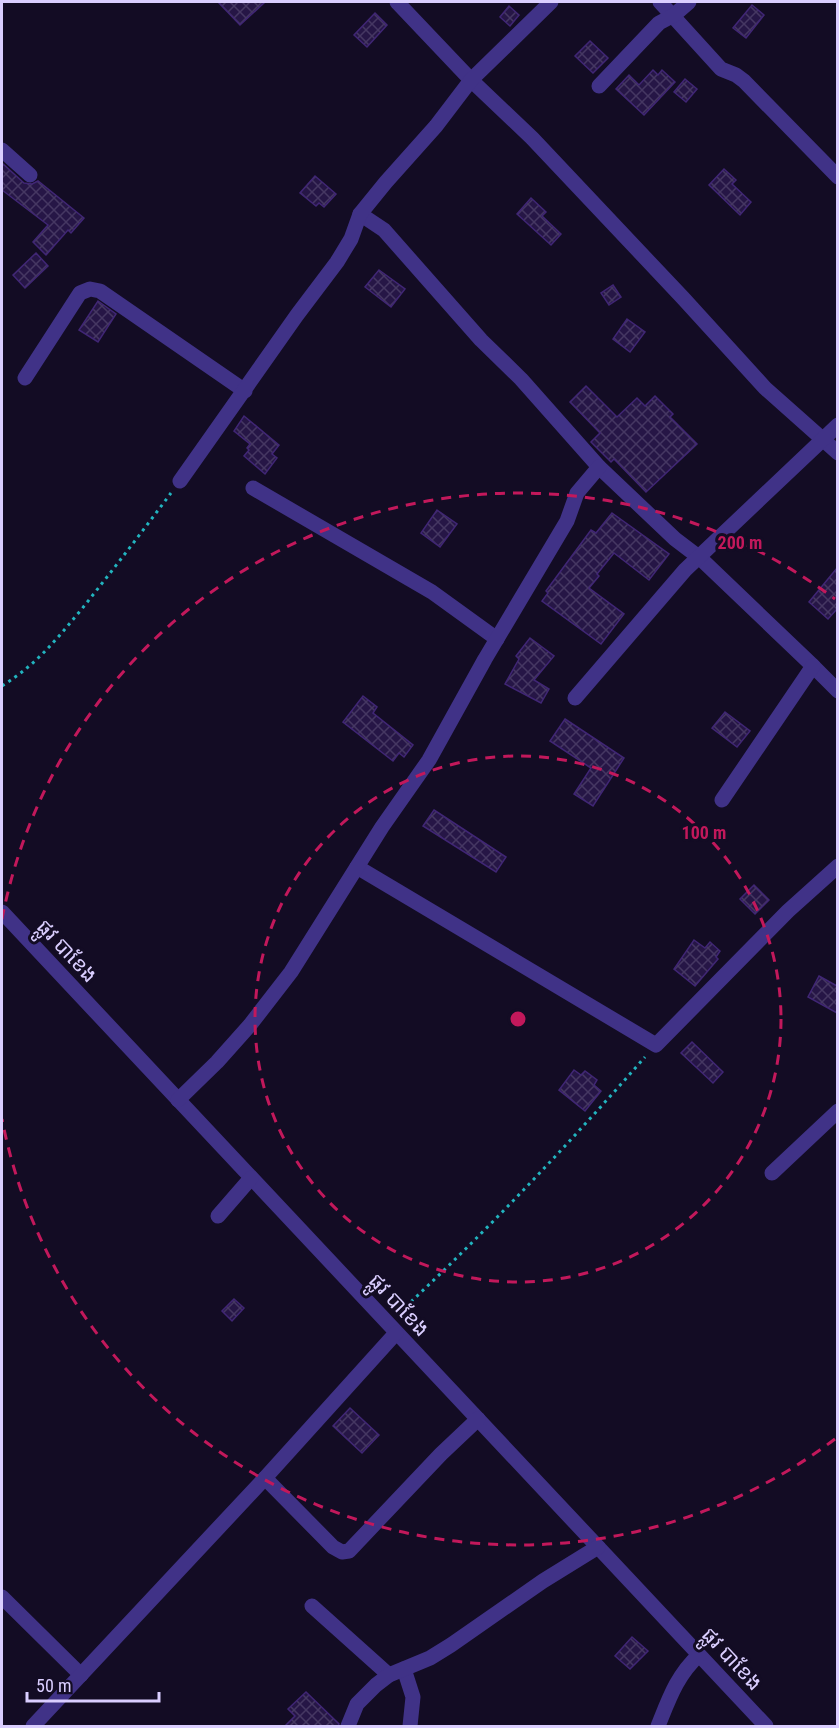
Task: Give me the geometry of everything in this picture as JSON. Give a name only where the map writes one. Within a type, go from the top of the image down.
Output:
[{"type":"street","points":[[397,2],[471,80],[532,138],[765,388],[837,453]]},
{"type":"street","points":[[180,481],[345,252],[360,214],[436,126],[471,80],[551,2]]},
{"type":"street","points":[[660,2],[721,69],[744,81],[837,177]]},
{"type":"street","points":[[599,87],[653,29],[689,2]]},
{"type":"street","points":[[2,150],[30,175]]},
{"type":"street","points":[[360,214],[384,230],[481,340],[521,379],[599,467],[667,532],[700,558],[837,691]]},
{"type":"street","points":[[25,378],[80,293],[90,289],[100,291],[245,391]]},
{"type":"street","points":[[575,698],[686,570],[837,425]]},
{"type":"street","points":[[178,1100],[217,1062],[271,1000],[429,760],[567,520],[577,493],[599,467]]},
{"type":"street","points":[[253,488],[432,592],[497,639]]},
{"type":"street","points":[[722,800],[813,666]]},
{"type":"street","points":[[357,867],[656,1045],[788,911],[837,866]]},
{"type":"street","name":"ផ្លូវ បាខែង","points":[[2,912],[766,1726]]},
{"type":"street","points":[[772,1173],[837,1111]]},
{"type":"street","points":[[218,1216],[252,1178]]},
{"type":"street","points":[[33,1726],[265,1478],[392,1328]]},
{"type":"street","points":[[265,1478],[333,1547],[342,1552],[349,1551],[441,1454],[478,1419]]},
{"type":"street","points":[[348,1726],[357,1704],[376,1685],[396,1672],[430,1658],[451,1645],[543,1581],[598,1547]]},
{"type":"street","points":[[2,1597],[81,1675]]},
{"type":"street","points":[[312,1606],[396,1672],[413,1697],[410,1726]]},
{"type":"street","points":[[658,1726],[679,1677],[699,1655]]},
{"type":"path","points":[[2,686],[37,661],[52,645],[107,579],[180,481]]},
{"type":"path","points":[[392,1328],[584,1126],[656,1045]]},
{"type":"building","points":[[218,2],[265,2],[240,25]]},
{"type":"building","points":[[752,5],[764,15],[746,38],[733,28]]},
{"type":"building","points":[[509,6],[519,15],[510,26],[500,17]]},
{"type":"building","points":[[375,13],[387,25],[367,47],[354,35]]},
{"type":"building","points":[[590,41],[608,58],[593,73],[575,56]]},
{"type":"building","points":[[653,70],[658,75],[662,70],[675,82],[644,115],[616,89],[629,75],[639,85]]},
{"type":"building","points":[[685,79],[697,89],[686,102],[674,92]]},
{"type":"building","points":[[2,163],[24,183],[32,184],[38,181],[84,218],[71,233],[68,230],[46,255],[33,242],[48,225],[2,190]]},
{"type":"building","points":[[724,169],[736,180],[732,184],[751,202],[740,215],[709,185]]},
{"type":"building","points":[[315,176],[336,194],[324,207],[319,203],[316,206],[300,193]]},
{"type":"building","points":[[531,198],[546,212],[542,216],[561,234],[551,245],[517,214]]},
{"type":"building","points":[[36,253],[48,266],[25,288],[13,275]]},
{"type":"building","points":[[379,270],[405,289],[391,307],[365,287]]},
{"type":"building","points":[[613,285],[621,297],[609,305],[601,293]]},
{"type":"building","points":[[98,301],[116,314],[98,342],[79,330]]},
{"type":"building","points":[[627,319],[645,332],[630,352],[613,339]]},
{"type":"building","points":[[586,386],[617,417],[637,398],[645,406],[655,396],[673,414],[670,417],[697,444],[646,492],[614,459],[611,462],[591,442],[600,433],[570,402]]},
{"type":"building","points":[[244,416],[279,445],[272,454],[277,458],[265,474],[244,456],[250,444],[234,431]]},
{"type":"building","points":[[437,510],[457,524],[440,547],[421,533]]},
{"type":"building","points":[[612,513],[669,554],[649,580],[614,553],[597,574],[599,576],[589,588],[624,614],[601,644],[542,601],[548,593],[546,591],[591,530],[596,533]]},
{"type":"building","points":[[837,568],[837,609],[828,619],[809,602]]},
{"type":"building","points":[[530,638],[554,656],[534,680],[549,689],[541,703],[505,684],[519,659],[516,656]]},
{"type":"building","points":[[363,696],[377,707],[373,713],[413,745],[404,757],[399,753],[393,761],[343,722]]},
{"type":"building","points":[[725,712],[750,731],[737,747],[712,728]]},
{"type":"building","points":[[565,719],[624,758],[593,806],[574,794],[591,768],[550,741]]},
{"type":"building","points":[[434,810],[506,857],[496,872],[423,826]]},
{"type":"building","points":[[754,885],[769,900],[755,914],[740,899]]},
{"type":"building","points":[[694,940],[705,948],[710,942],[720,951],[716,957],[718,959],[695,986],[674,969]]},
{"type":"building","points":[[819,976],[837,986],[837,1013],[808,997]]},
{"type":"building","points":[[692,1042],[723,1072],[713,1083],[681,1053]]},
{"type":"building","points":[[574,1070],[581,1075],[585,1071],[597,1080],[594,1085],[601,1091],[585,1111],[559,1090]]},
{"type":"building","points":[[234,1299],[244,1308],[232,1321],[222,1311]]},
{"type":"building","points":[[350,1408],[379,1435],[362,1453],[333,1426]]},
{"type":"building","points":[[632,1637],[648,1651],[630,1669],[615,1656]]},
{"type":"building","points":[[306,1692],[339,1724],[338,1726],[285,1726],[295,1716],[288,1709]]}]
